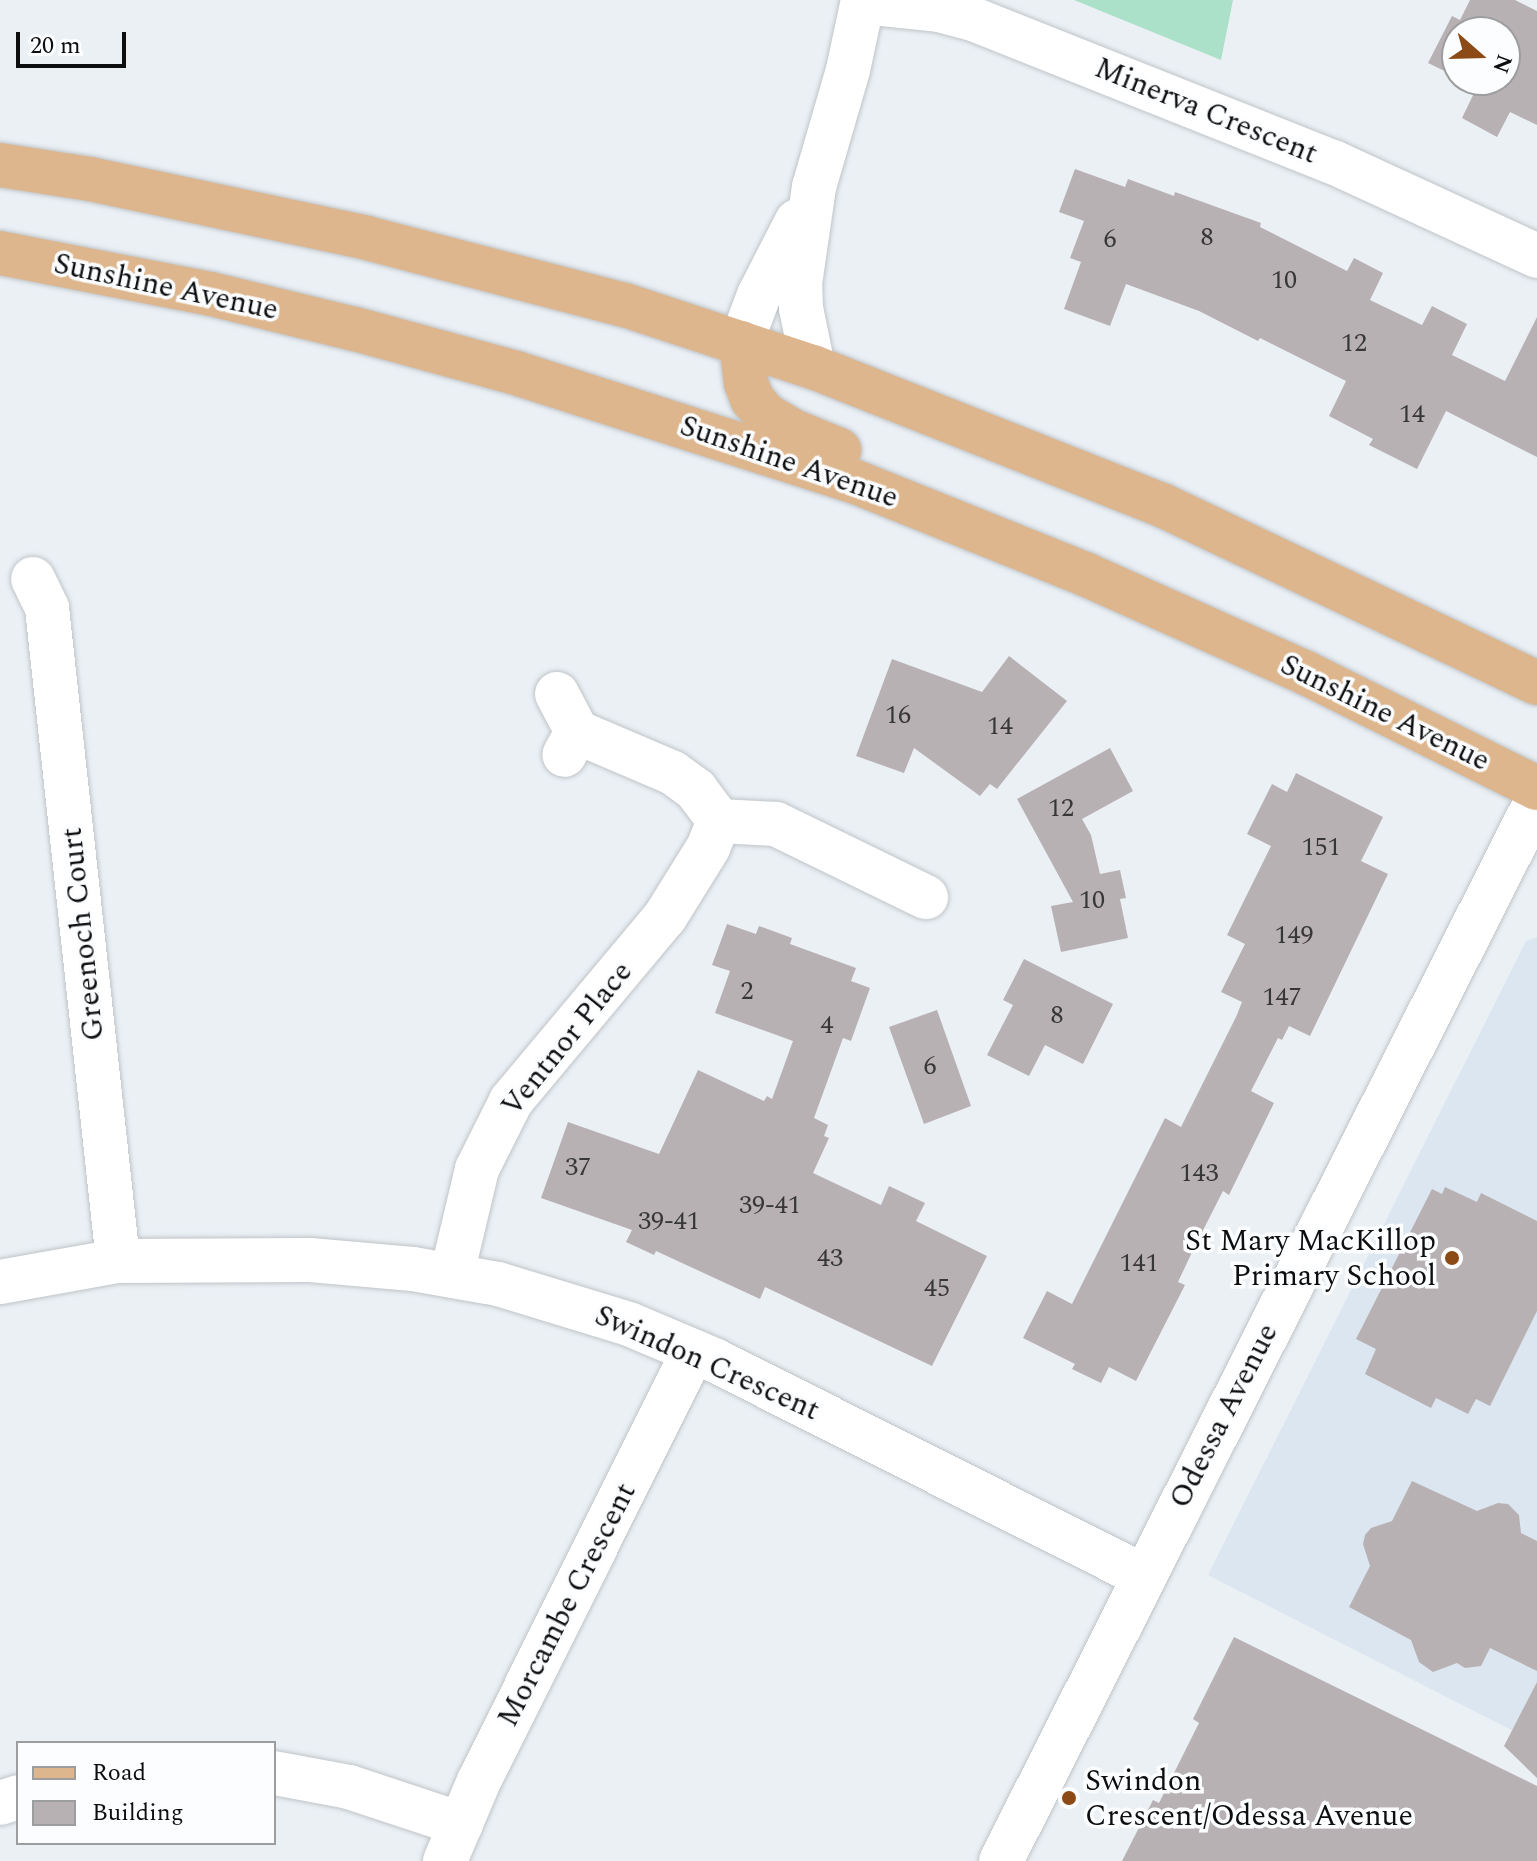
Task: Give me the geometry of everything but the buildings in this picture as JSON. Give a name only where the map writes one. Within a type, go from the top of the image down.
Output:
[{"type":"main road","points":[[0,165],[90,179],[367,238],[625,305],[813,367],[1162,505],[1537,683]]},
{"type":"main road","name":"Sunshine Avenue","points":[[0,253],[211,294],[516,373],[856,482],[1087,575],[1306,673],[1537,788]]},
{"type":"main road","points":[[741,343],[746,383],[752,399],[766,415],[793,431],[946,493],[1087,575]]},
{"type":"street","points":[[813,367],[800,284],[814,187],[848,70],[863,1]]},
{"type":"street","name":"Minerva Crescent","points":[[863,1],[939,10],[973,19],[1333,162],[1537,256]]},
{"type":"street","points":[[741,343],[759,295],[814,187]]},
{"type":"street","name":"Greenoch Court","points":[[51,593],[118,1261]]},
{"type":"street","points":[[557,694],[570,744],[673,773],[696,790],[719,821],[776,824],[926,897]]},
{"type":"street","name":"Odessa Avenue","points":[[1001,1861],[1537,800]]},
{"type":"street","name":"Ventnor Place","points":[[452,1274],[477,1169],[511,1101],[665,917],[702,859],[719,821]]},
{"type":"street","name":"Swindon Crescent","points":[[0,1282],[118,1261],[310,1260],[452,1274],[590,1310],[693,1351],[1144,1576]]},
{"type":"street","name":"Morcambe Crescent","points":[[453,1842],[693,1351]]},
{"type":"street","points":[[276,1773],[349,1787],[453,1842]]},
{"type":"shaded area","name":"St Mary MacKillop Primary School","points":[[1537,937],[1537,1743],[1208,1575],[1526,941]]},
{"type":"green space","points":[[1074,0],[1233,0],[1221,60]]},
{"type":"place","name":"St Mary MacKillop Primary School","points":[[1452,1258]]},
{"type":"place","name":"Swindon Crescent/Odessa Avenue","points":[[1069,1798]]}]
